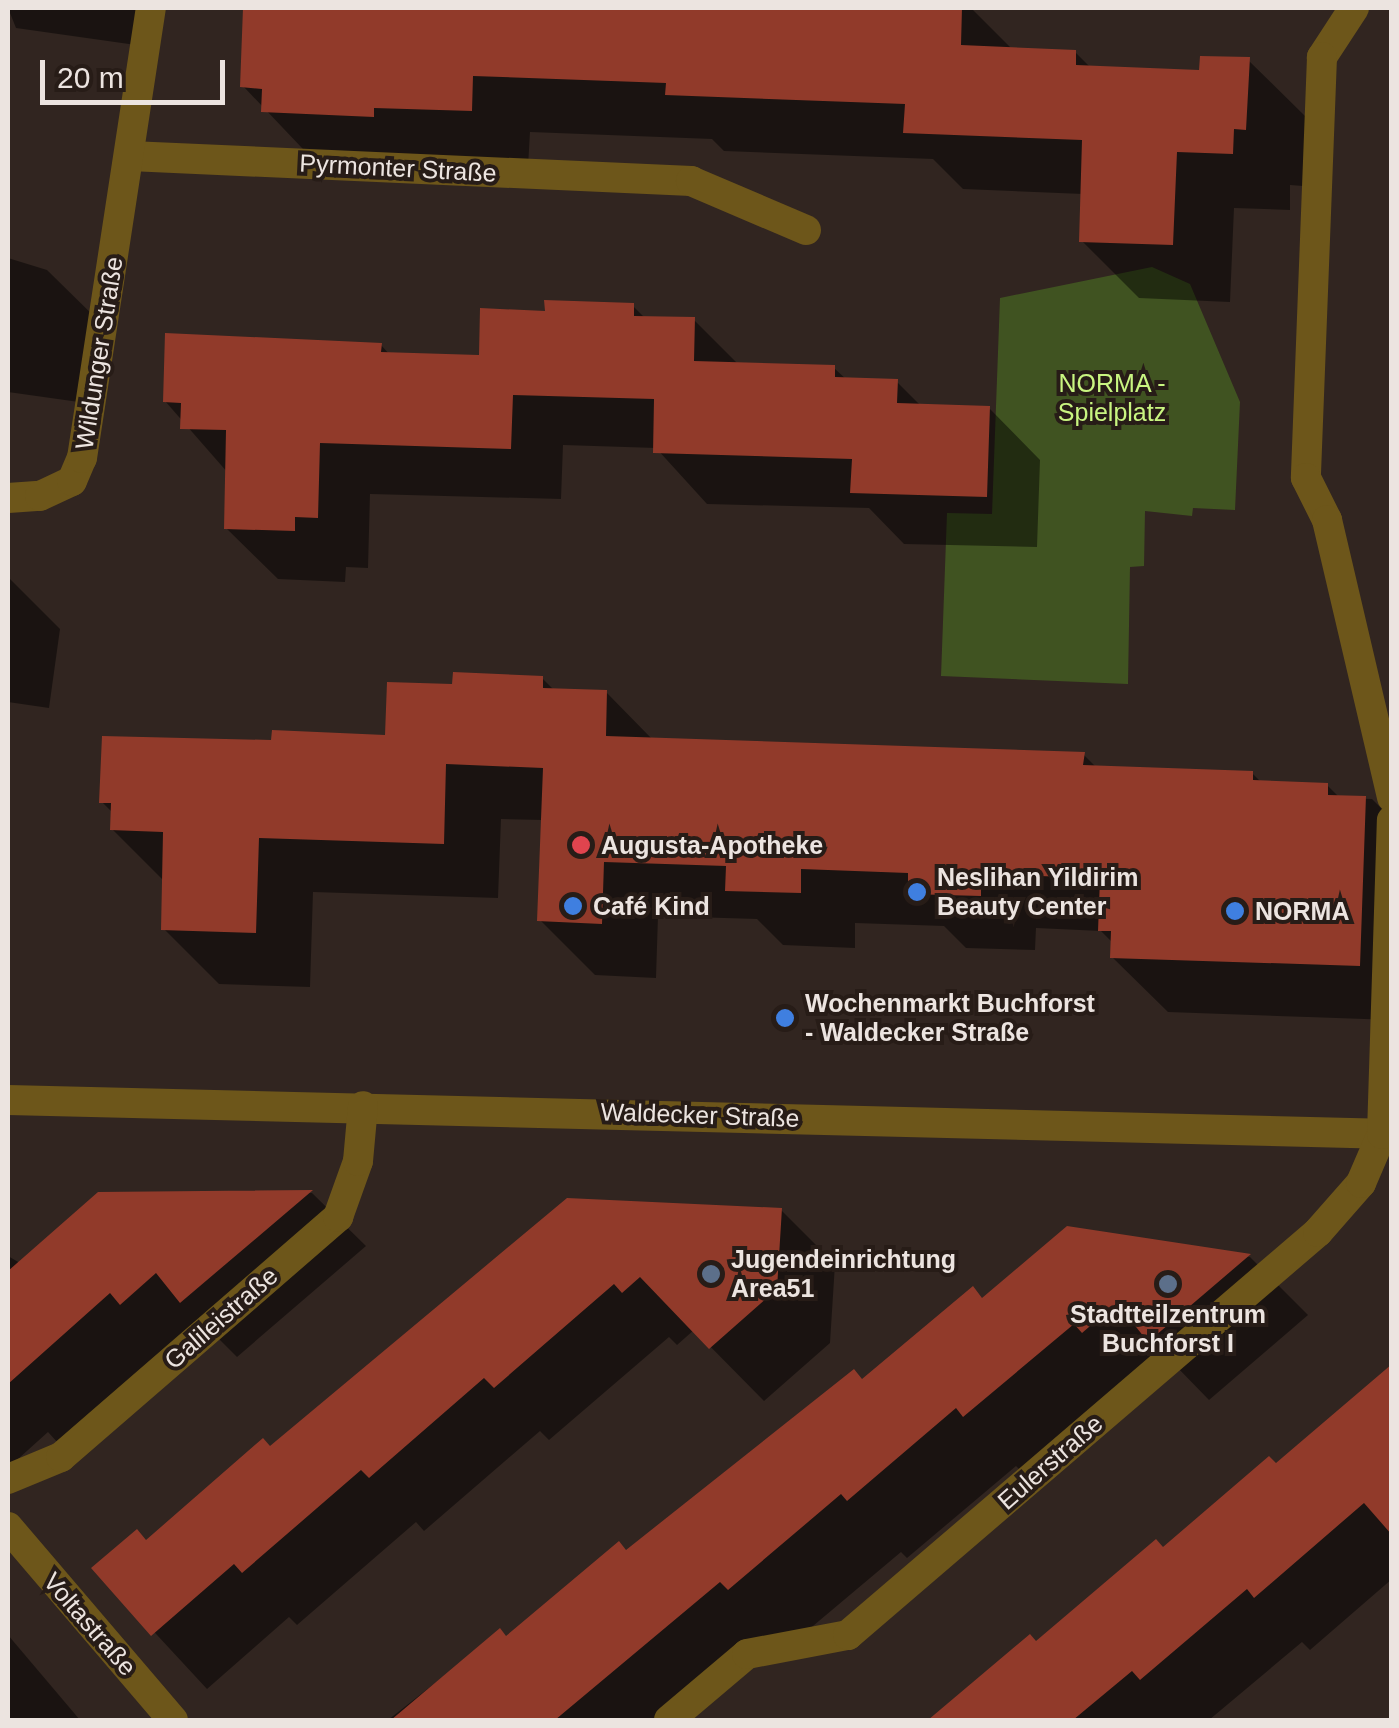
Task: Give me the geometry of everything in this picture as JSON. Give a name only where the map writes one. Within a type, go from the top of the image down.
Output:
[{"type":"street","points":[[130,156],[151,8]]},
{"type":"street","points":[[1354,8],[1322,57],[1306,478],[1327,520],[1392,797]]},
{"type":"street","name":"Pyrmonter Straße","points":[[130,156],[691,181],[806,230]]},
{"type":"street","name":"Wildunger Straße","points":[[8,498],[40,496],[72,481],[82,458],[130,156]]},
{"type":"street","points":[[1387,1134],[1392,820]]},
{"type":"street","name":"Waldecker Straße","points":[[8,1100],[1387,1134]]},
{"type":"street","name":"Galileistraße","points":[[8,1479],[61,1457],[338,1216],[358,1161],[362,1106]]},
{"type":"street","name":"Eulerstraße","points":[[668,1720],[747,1654],[848,1635],[1318,1232],[1361,1183],[1387,1134]]},
{"type":"street","name":"Voltastraße","points":[[8,1527],[173,1720]]},
{"type":"green space","name":"NORMA - Spielplatz","points":[[1152,267],[1190,284],[1240,402],[1235,510],[1193,508],[1192,516],[1145,511],[1144,566],[1130,567],[1128,684],[941,676],[947,513],[992,514],[1000,298]]},
{"type":"building","points":[[243,8],[962,8],[961,45],[1076,50],[1076,65],[1199,70],[1200,56],[1250,57],[1246,130],[1234,129],[1233,154],[1177,152],[1173,245],[1079,242],[1082,140],[903,133],[905,104],[665,95],[666,83],[473,76],[472,111],[374,108],[374,117],[261,112],[262,89],[240,87]]},
{"type":"building","points":[[544,300],[634,303],[634,316],[695,317],[694,361],[835,365],[835,377],[898,379],[897,403],[990,406],[987,497],[850,493],[852,459],[653,453],[654,399],[513,395],[511,449],[320,443],[318,518],[295,517],[295,531],[224,529],[226,430],[180,429],[181,403],[163,402],[165,333],[382,343],[381,352],[479,355],[480,308],[545,311]]},
{"type":"building","points":[[453,672],[543,676],[543,688],[607,690],[606,736],[1085,752],[1083,765],[1253,771],[1253,780],[1328,783],[1328,795],[1366,796],[1360,966],[1110,958],[1111,931],[1098,931],[1100,878],[981,874],[981,896],[908,894],[908,873],[801,869],[801,893],[725,891],[726,866],[604,862],[602,924],[537,921],[543,768],[446,764],[444,844],[259,838],[256,933],[161,930],[163,832],[110,830],[111,803],[99,803],[102,736],[271,740],[272,730],[385,735],[387,682],[452,684]]},
{"type":"building","points":[[313,1190],[180,1303],[156,1273],[120,1305],[110,1293],[8,1384],[8,1271],[98,1192]]},
{"type":"building","points":[[567,1198],[782,1208],[777,1289],[709,1349],[640,1277],[622,1293],[614,1284],[494,1388],[484,1378],[369,1478],[361,1470],[242,1573],[234,1564],[151,1636],[91,1568],[137,1529],[146,1540],[263,1438],[270,1446]]},
{"type":"building","points":[[1067,1226],[1251,1254],[1148,1342],[1117,1303],[1082,1333],[1074,1324],[963,1417],[956,1408],[847,1501],[841,1494],[728,1590],[720,1582],[555,1720],[391,1720],[500,1628],[506,1636],[619,1541],[626,1550],[854,1369],[862,1379],[973,1286],[982,1298]]},
{"type":"building","points":[[1392,1364],[1392,1535],[1364,1503],[1254,1598],[1247,1589],[1140,1680],[1132,1671],[1073,1720],[928,1720],[1030,1634],[1036,1641],[1156,1539],[1163,1547],[1269,1456],[1276,1463]]},
{"type":"place","name":"Augusta-Apotheke","points":[[581,845]]},
{"type":"place","name":"Neslihan Yildirim Beauty Center","points":[[917,892]]},
{"type":"place","name":"Café Kind","points":[[573,906]]},
{"type":"place","name":"NORMA","points":[[1235,911]]},
{"type":"place","name":"Wochenmarkt Buchforst - Waldecker Straße","points":[[785,1018]]},
{"type":"place","name":"Jugendeinrichtung Area51","points":[[711,1274]]},
{"type":"place","name":"Stadtteilzentrum Buchforst I","points":[[1168,1284]]}]
